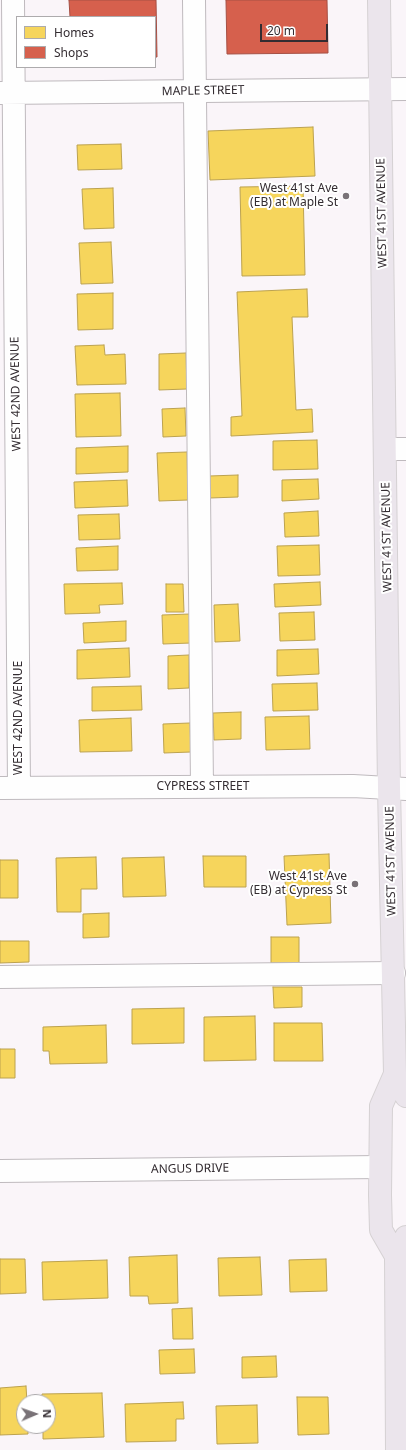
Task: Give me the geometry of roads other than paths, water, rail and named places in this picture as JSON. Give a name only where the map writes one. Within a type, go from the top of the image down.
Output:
[{"type":"main road","name":"WEST 41ST AVENUE","points":[[379,0],[380,89],[396,449],[398,789],[394,973],[395,1074],[381,1106],[380,1167],[381,1230],[401,1247],[402,1422],[397,1450]]},
{"type":"main road","name":"WEST 41ST AVENUE","points":[[395,1074],[406,1096]]},
{"type":"street","name":"WEST 42ND AVENUE","points":[[10,788],[7,93],[13,0]]},
{"type":"street","points":[[194,0],[202,786]]},
{"type":"street","name":"MAPLE STREET","points":[[7,93],[406,88]]},
{"type":"street","name":"CYPRESS STREET","points":[[10,788],[353,786],[398,789]]},
{"type":"street","points":[[0,977],[394,973]]},
{"type":"street","name":"ANGUS DRIVE","points":[[0,1171],[380,1167]]},
{"type":"place","name":"West 41st Ave (EB) at Maple St","points":[[346,196]]},
{"type":"place","name":"West 41st Ave (EB) at Cypress St","points":[[355,884]]}]
